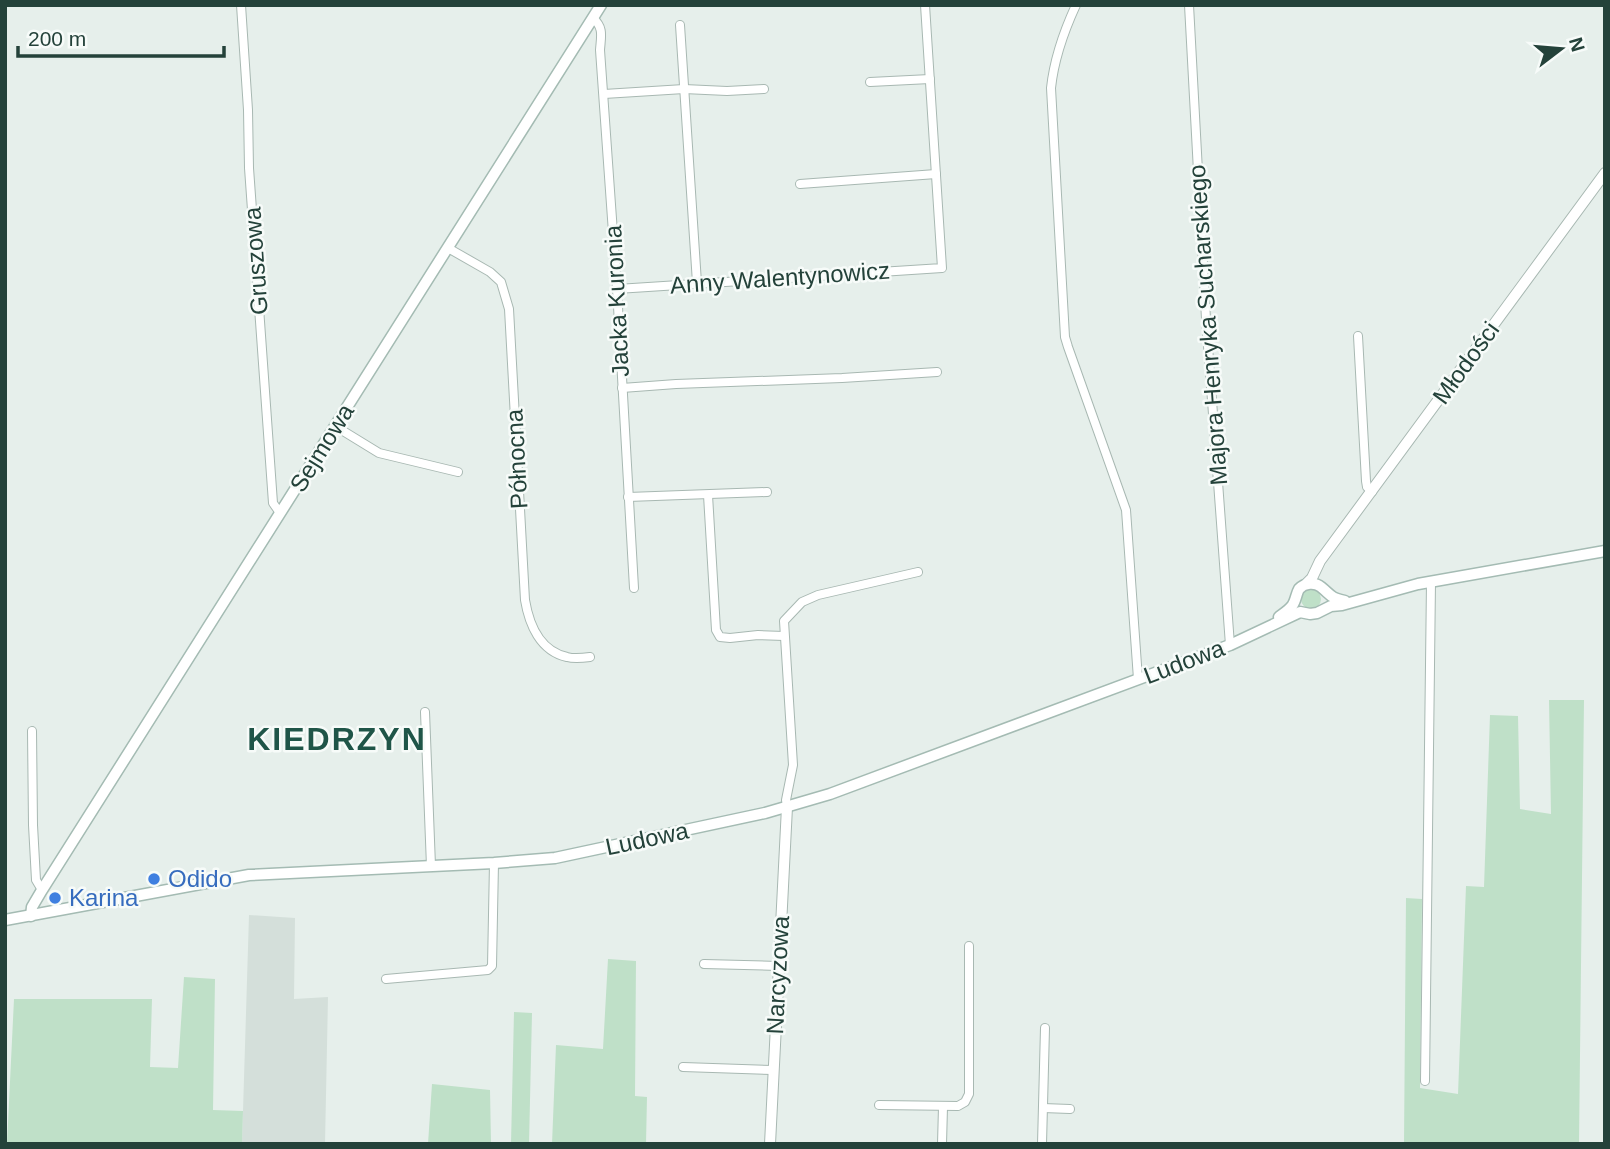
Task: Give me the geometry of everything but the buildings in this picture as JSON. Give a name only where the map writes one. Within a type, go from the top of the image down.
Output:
[{"type":"main road","name":"Sejmowa","points":[[30,916],[42,890],[601,5]]},
{"type":"main road","name":"Ludowa","points":[[5,920],[249,875],[555,859],[787,807],[830,794],[1230,645],[1297,614],[1317,613],[1323,609],[1431,582],[1605,551]]},
{"type":"main road","name":"Ludowa","points":[[1260,632],[1292,606],[1299,590],[1306,584]]},
{"type":"main road","points":[[1306,584],[1314,584],[1336,600],[1350,602]]},
{"type":"main road","points":[[1323,590],[1327,599],[1323,609]]},
{"type":"main road","points":[[1296,598],[1298,606],[1304,612]]},
{"type":"street","name":"Gruszowa","points":[[242,5],[249,168],[272,491],[273,503],[280,513]]},
{"type":"street","points":[[800,184],[936,174],[925,5]]},
{"type":"street","points":[[1076,5],[1066,29],[1051,88],[1065,337],[1127,515],[1138,679]]},
{"type":"street","name":"Majora Henryka Sucharskiego","points":[[1189,5],[1206,319],[1230,645]]},
{"type":"street","name":"Jacka Kuronia","points":[[593,18],[601,28],[600,50],[634,588]]},
{"type":"street","points":[[680,25],[697,283]]},
{"type":"street","points":[[870,82],[930,79]]},
{"type":"street","points":[[604,94],[684,89],[727,92],[764,89]]},
{"type":"street","name":"Młodości","points":[[1306,584],[1605,173]]},
{"type":"street","name":"Anny Walentynowicz","points":[[617,289],[942,268],[936,174]]},
{"type":"street","name":"Północna","points":[[448,248],[501,282],[509,309],[525,600],[530,622],[536,634],[553,651],[571,658],[590,657]]},
{"type":"street","points":[[1358,336],[1366,481],[1372,492]]},
{"type":"street","points":[[622,388],[937,372]]},
{"type":"street","points":[[335,426],[379,453],[458,472]]},
{"type":"street","points":[[628,497],[767,492]]},
{"type":"street","points":[[708,495],[718,635],[730,638],[784,636]]},
{"type":"street","name":"Młodości","points":[[1323,590],[1320,575],[1326,554]]},
{"type":"street","points":[[787,807],[793,765],[784,621],[809,598],[918,572]]},
{"type":"street","points":[[1425,1081],[1431,582]]},
{"type":"street","points":[[425,712],[431,866]]},
{"type":"street","points":[[32,731],[36,880],[42,890]]},
{"type":"street","name":"Narcyzowa","points":[[771,1144],[787,807]]},
{"type":"street","points":[[386,979],[488,970],[492,965],[494,863]]},
{"type":"street","points":[[879,1105],[943,1107],[958,1106],[965,1102],[969,1094],[969,946]]},
{"type":"street","points":[[704,964],[778,966]]},
{"type":"street","points":[[1042,1144],[1045,1028]]},
{"type":"street","points":[[683,1068],[773,1070]]},
{"type":"street","points":[[942,1144],[943,1107]]},
{"type":"street","points":[[1043,1108],[1070,1109]]},
{"type":"shaded area","points":[[249,915],[295,918],[294,999],[328,997],[325,1144],[242,1144]]},
{"type":"green space","points":[[1311,589],[1318,592],[1321,599],[1318,606],[1311,609],[1304,606],[1301,599],[1304,592]]},
{"type":"green space","points":[[1549,700],[1584,700],[1579,1144],[1404,1144],[1406,898],[1422,899],[1420,1088],[1458,1094],[1466,886],[1484,887],[1490,715],[1518,716],[1520,809],[1551,814]]},
{"type":"green space","points":[[608,959],[636,961],[635,1096],[647,1097],[646,1144],[552,1144],[556,1045],[603,1049]]},
{"type":"green space","points":[[184,977],[215,979],[213,1110],[243,1111],[242,1144],[7,1144],[14,999],[152,999],[150,1067],[178,1068]]},
{"type":"green space","points":[[514,1012],[532,1013],[529,1144],[511,1144]]},
{"type":"green space","points":[[432,1084],[490,1090],[491,1144],[428,1144]]},
{"type":"place","name":"Odido","points":[[154,879]]},
{"type":"place","name":"Karina","points":[[55,898]]},
{"type":"district","name":"KIEDRZYN","points":[[337,739]]}]
